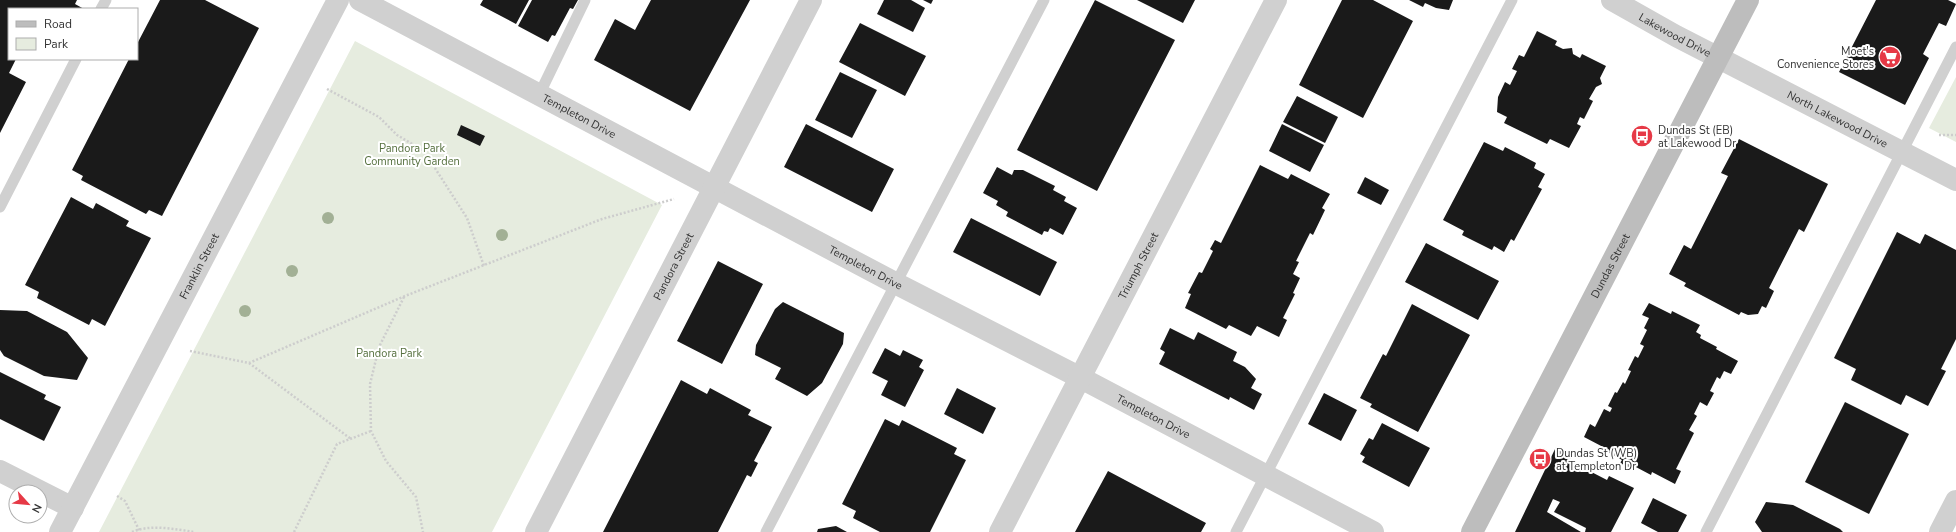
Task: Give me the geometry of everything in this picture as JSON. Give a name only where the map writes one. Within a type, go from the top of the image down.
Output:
[{"type":"main road","name":"Dundas Street","points":[[1472,532],[1748,0]]},
{"type":"street","name":"Franklin Street","points":[[60,532],[338,0]]},
{"type":"street","name":"Templeton Drive","points":[[360,0],[714,188],[1079,377],[1373,532]]},
{"type":"street","name":"Pandora Street","points":[[536,532],[811,0]]},
{"type":"street","name":"Triumph Street","points":[[1000,532],[1079,377],[1276,0]]},
{"type":"street","name":"Lakewood Drive","points":[[1612,0],[1718,58]]},
{"type":"street","name":"North Lakewood Drive","points":[[1718,58],[1956,180]]},
{"type":"street","points":[[0,471],[73,508]]},
{"type":"street","points":[[1940,532],[1956,501]]},
{"type":"lane","points":[[539,95],[585,0]]},
{"type":"lane","points":[[766,532],[1044,0]]},
{"type":"lane","points":[[1236,532],[1512,0]]},
{"type":"lane","points":[[1706,532],[1956,46]]},
{"type":"lane","points":[[0,207],[75,60]]},
{"type":"path","points":[[328,89],[379,117],[397,135],[424,151],[467,218],[484,266]]},
{"type":"path","points":[[1938,135],[1956,134]]},
{"type":"path","points":[[249,363],[405,296],[602,219],[674,199]]},
{"type":"path","points":[[405,296],[379,346],[370,384],[371,431],[386,461],[416,497],[423,532]]},
{"type":"path","points":[[190,350],[249,363],[352,439]]},
{"type":"path","points":[[294,532],[337,444],[371,431]]},
{"type":"path","points":[[117,496],[125,501],[140,530]]},
{"type":"path","points":[[132,532],[140,530],[173,529],[194,532]]},
{"type":"green space","name":"Pandora Park","points":[[355,41],[662,205],[492,532],[99,532]]},
{"type":"green space","points":[[1956,77],[1956,142],[1929,128]]},
{"type":"building","points":[[0,0],[77,0],[75,4],[82,8],[8,8],[8,60],[16,60],[9,73],[26,82],[0,133]]},
{"type":"building","points":[[160,0],[205,0],[259,28],[162,216],[149,210],[146,214],[81,180],[83,176],[72,170],[128,60],[138,60],[138,42]]},
{"type":"building","points":[[483,0],[529,0],[516,24],[480,5]]},
{"type":"building","points":[[532,0],[578,0],[573,9],[570,8],[555,36],[552,35],[548,42],[518,26]]},
{"type":"building","points":[[651,0],[750,0],[690,111],[594,60],[615,19],[635,30]]},
{"type":"building","points":[[884,0],[911,0],[925,8],[913,32],[877,14]]},
{"type":"building","points":[[923,0],[933,0],[931,4]]},
{"type":"building","points":[[1095,0],[1175,40],[1097,191],[1017,150]]},
{"type":"building","points":[[1137,0],[1195,0],[1183,23]]},
{"type":"building","points":[[1342,0],[1373,0],[1413,21],[1363,118],[1299,85]]},
{"type":"building","points":[[1409,0],[1453,0],[1449,10],[1436,8],[1425,3],[1423,7]]},
{"type":"building","points":[[1876,0],[1948,0],[1956,4],[1946,26],[1939,23],[1923,54],[1929,58],[1905,105],[1839,72]]},
{"type":"building","points":[[860,23],[926,56],[905,96],[839,62]]},
{"type":"building","points":[[1537,31],[1557,41],[1555,45],[1563,49],[1572,48],[1573,54],[1580,58],[1582,54],[1606,66],[1600,78],[1602,84],[1596,87],[1589,99],[1593,101],[1584,119],[1580,117],[1577,124],[1581,126],[1569,148],[1550,139],[1547,144],[1504,123],[1507,117],[1497,112],[1498,97],[1505,82],[1510,85],[1517,71],[1512,69],[1519,55],[1524,57]]},
{"type":"building","points":[[840,72],[877,90],[852,138],[815,120]]},
{"type":"building","points":[[1297,96],[1338,117],[1325,143],[1283,122]]},
{"type":"building","points":[[806,124],[894,169],[872,212],[784,167]]},
{"type":"building","points":[[1282,124],[1324,145],[1310,172],[1269,151]]},
{"type":"building","points":[[461,125],[485,136],[480,146],[457,135]]},
{"type":"building","points":[[1739,139],[1828,184],[1804,232],[1799,229],[1769,288],[1774,291],[1766,308],[1762,306],[1758,314],[1748,315],[1741,312],[1739,315],[1684,286],[1686,283],[1669,274],[1684,245],[1691,249],[1728,176],[1721,173]]},
{"type":"building","points":[[1484,142],[1503,151],[1505,147],[1536,163],[1534,168],[1545,174],[1538,187],[1542,189],[1514,241],[1511,239],[1504,252],[1494,246],[1492,250],[1462,235],[1464,231],[1443,220]]},
{"type":"building","points":[[1260,165],[1288,179],[1291,174],[1330,194],[1322,208],[1325,210],[1313,235],[1310,233],[1296,261],[1299,262],[1293,274],[1300,278],[1293,293],[1295,294],[1283,318],[1287,320],[1279,337],[1257,326],[1251,336],[1229,325],[1226,329],[1185,308],[1191,294],[1188,293],[1199,272],[1202,273],[1213,251],[1210,249],[1215,240],[1221,243]]},
{"type":"building","points":[[997,167],[1012,175],[1014,170],[1023,170],[1055,186],[1053,190],[1066,197],[1064,201],[1077,208],[1063,235],[1050,228],[1048,232],[1044,231],[1042,235],[1006,216],[1008,212],[996,205],[998,201],[983,193]]},
{"type":"building","points":[[1365,177],[1389,190],[1381,205],[1357,193]]},
{"type":"building","points":[[71,197],[93,209],[96,203],[129,221],[126,226],[151,238],[105,326],[92,319],[89,325],[37,298],[39,292],[25,285]]},
{"type":"building","points":[[971,218],[1057,262],[1040,296],[953,252]]},
{"type":"building","points":[[1897,232],[1920,244],[1925,234],[1956,250],[1956,339],[1941,369],[1946,371],[1928,406],[1906,395],[1901,405],[1851,380],[1856,369],[1834,358]]},
{"type":"building","points":[[1426,243],[1499,281],[1478,320],[1405,282]]},
{"type":"building","points":[[718,261],[763,284],[722,364],[677,341]]},
{"type":"building","points":[[783,302],[844,333],[843,344],[822,383],[807,396],[775,379],[781,368],[755,355],[756,345],[775,309]]},
{"type":"building","points":[[1649,303],[1671,314],[1672,311],[1700,325],[1696,332],[1701,335],[1700,338],[1738,361],[1731,374],[1724,371],[1720,379],[1717,377],[1710,391],[1714,393],[1707,406],[1700,402],[1694,414],[1697,416],[1689,430],[1694,433],[1676,469],[1681,471],[1675,484],[1652,472],[1651,475],[1634,466],[1632,469],[1620,463],[1622,460],[1604,450],[1605,448],[1584,437],[1590,424],[1595,427],[1604,409],[1610,412],[1612,408],[1608,406],[1615,392],[1617,393],[1623,382],[1625,384],[1631,371],[1628,370],[1635,356],[1638,358],[1644,346],[1640,344],[1647,330],[1644,328],[1649,318],[1642,315]]},
{"type":"building","points":[[1412,304],[1470,335],[1418,432],[1370,407],[1372,404],[1360,398],[1383,354],[1386,356]]},
{"type":"building","points":[[0,310],[27,311],[67,332],[88,358],[77,380],[44,376],[4,356],[0,350]]},
{"type":"building","points":[[1170,328],[1194,340],[1198,332],[1237,352],[1233,361],[1245,367],[1256,379],[1251,388],[1262,394],[1254,410],[1230,397],[1229,400],[1159,364],[1165,352],[1160,349]]},
{"type":"building","points":[[885,348],[900,356],[903,350],[923,360],[919,367],[924,370],[905,407],[881,395],[888,381],[872,373]]},
{"type":"building","points":[[0,372],[46,395],[44,399],[61,407],[44,441],[0,419]]},
{"type":"building","points":[[681,380],[707,394],[710,388],[751,410],[748,415],[772,427],[754,461],[758,463],[751,477],[747,475],[718,532],[603,532]]},
{"type":"building","points":[[957,388],[996,408],[983,434],[944,414]]},
{"type":"building","points":[[1324,393],[1357,410],[1341,441],[1308,424]]},
{"type":"building","points":[[1845,402],[1909,434],[1869,514],[1805,482]]},
{"type":"building","points":[[885,419],[899,426],[902,420],[957,448],[954,454],[966,460],[930,532],[880,532],[853,518],[856,511],[842,504]]},
{"type":"building","points":[[1382,423],[1430,448],[1409,487],[1362,462],[1365,457],[1360,454],[1369,438],[1373,440]]},
{"type":"building","points":[[1556,447],[1574,457],[1572,462],[1607,480],[1609,476],[1634,488],[1611,532],[1585,532],[1586,528],[1554,512],[1560,502],[1553,499],[1547,512],[1581,532],[1515,532]]},
{"type":"building","points":[[1108,471],[1206,523],[1201,532],[1075,532]]},
{"type":"building","points":[[1653,498],[1687,515],[1678,532],[1658,532],[1641,523]]},
{"type":"building","points":[[1766,502],[1793,505],[1840,529],[1843,532],[1762,532],[1755,522]]},
{"type":"building","points":[[836,526],[847,532],[817,532],[818,529]]},
{"type":"place","name":"Moet's Convenience Stores","points":[[1890,57]]},
{"type":"place","name":"Dundas St (EB) at Lakewood Dr","points":[[1642,136]]},
{"type":"place","name":"Dundas St (WB) at Templeton Dr","points":[[1540,459]]},
{"type":"park label","name":"Pandora Park Community Garden","points":[[412,154]]}]
